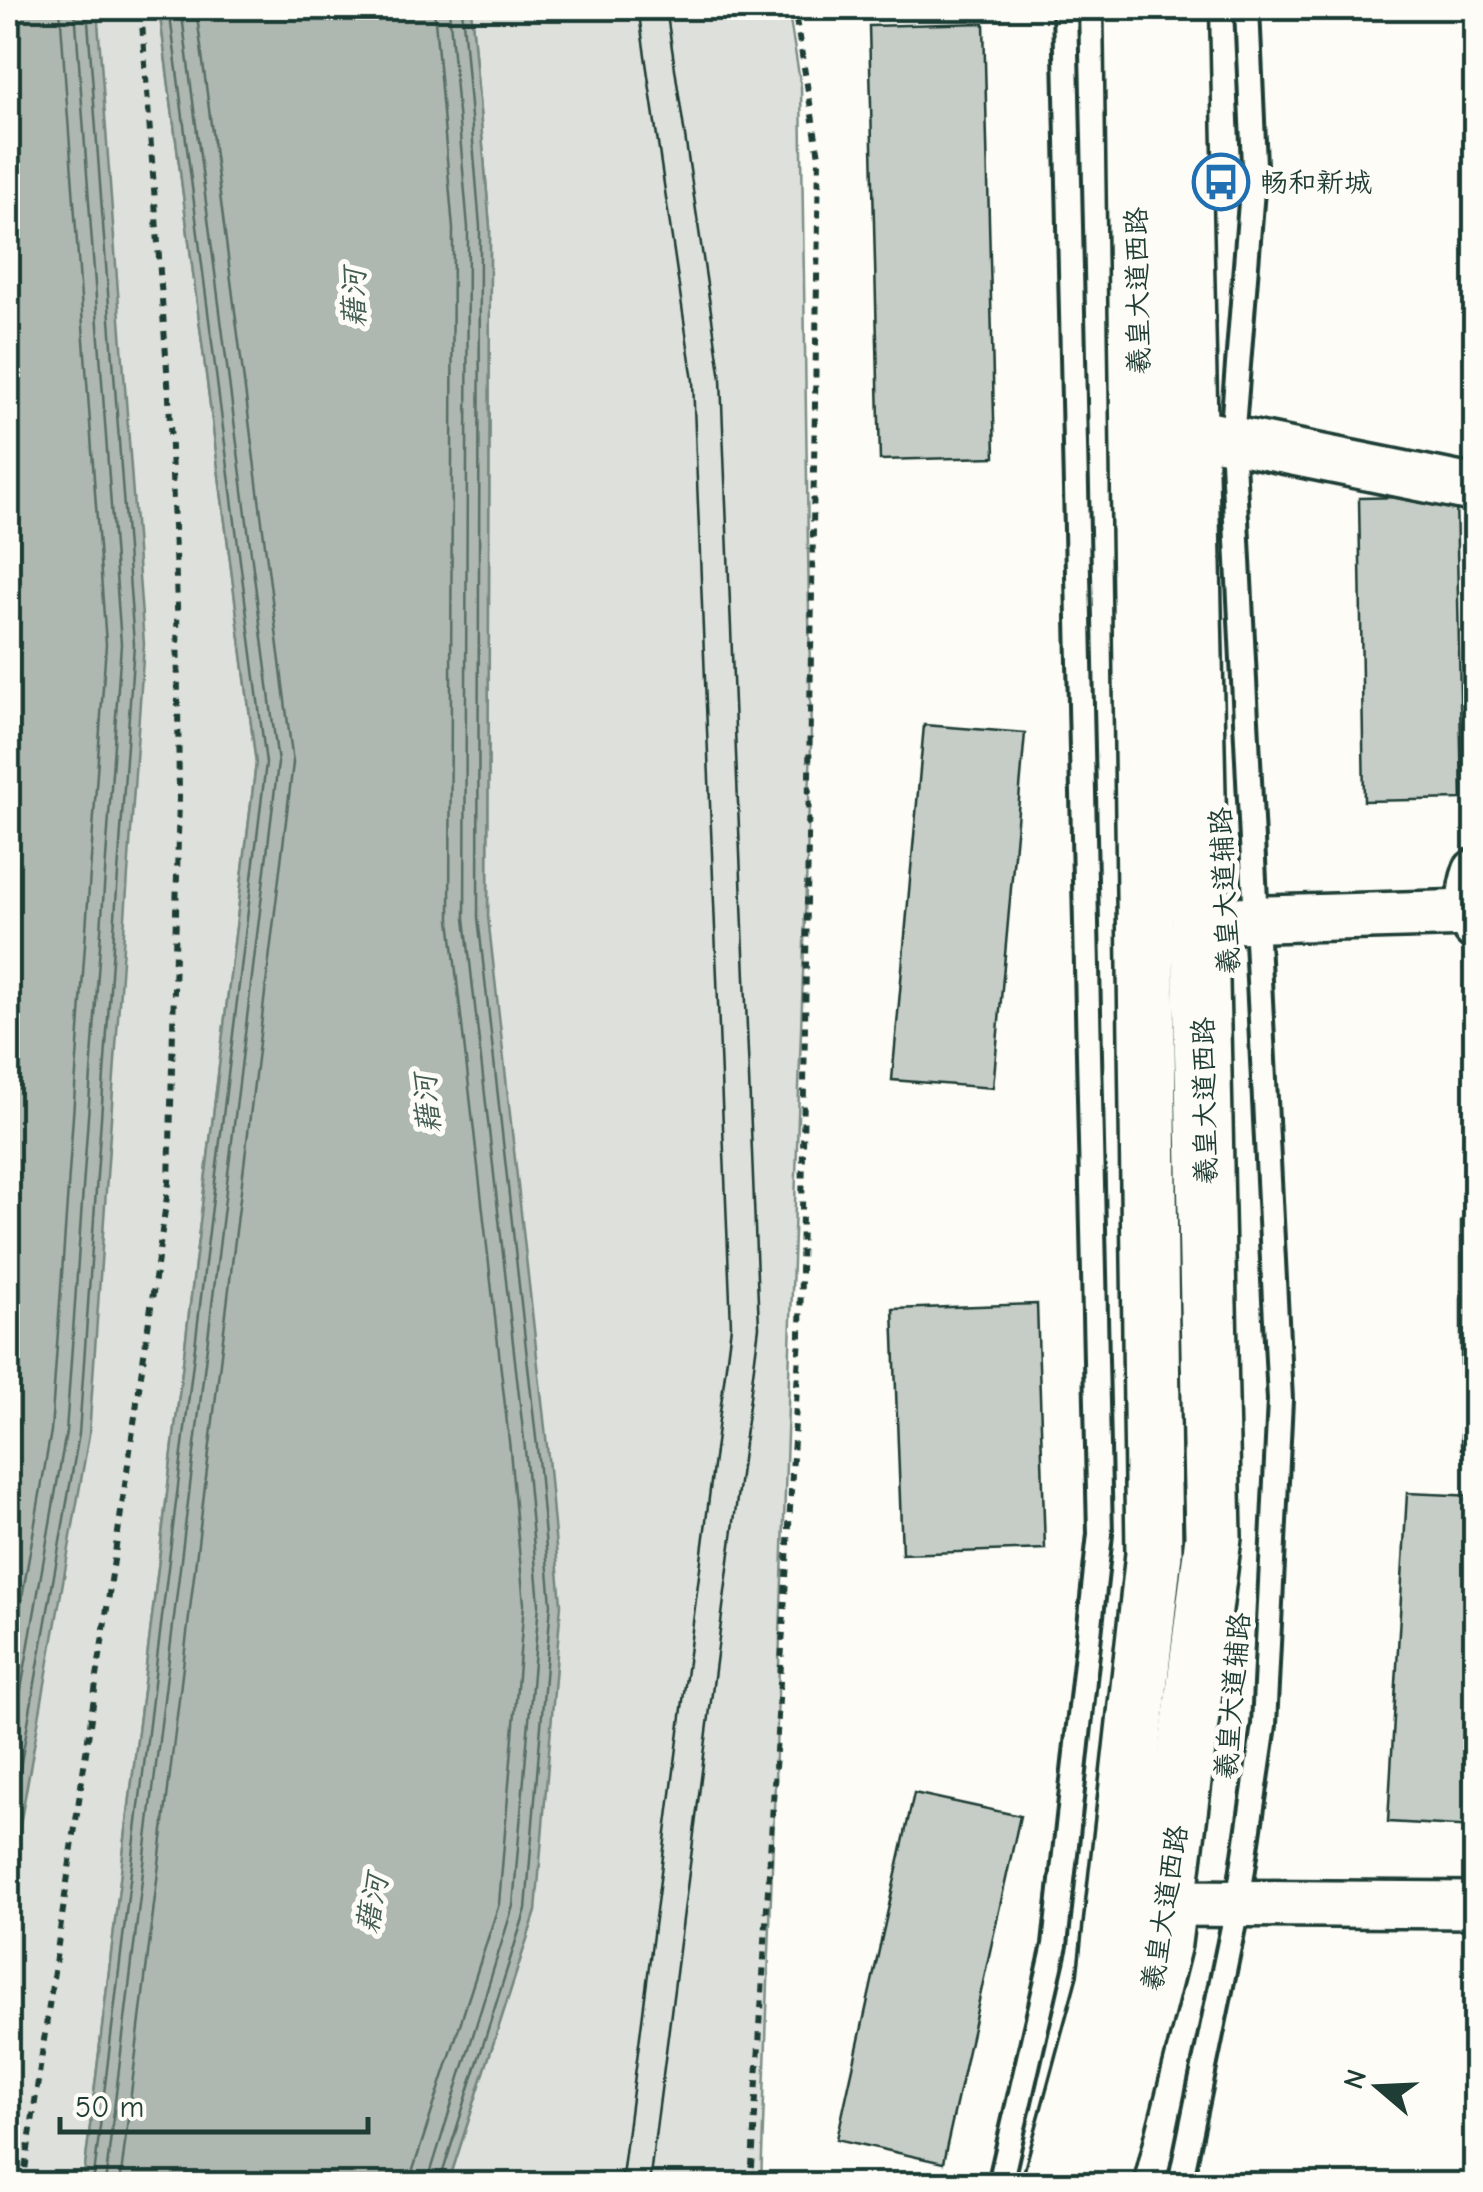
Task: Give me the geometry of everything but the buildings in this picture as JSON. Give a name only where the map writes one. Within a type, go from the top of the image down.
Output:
[{"type":"main road","name":"羲皇大道西路","points":[[1050,2184],[1106,1982],[1154,1554],[1133,8]]},
{"type":"main road","name":"羲皇大道西路","points":[[1102,2184],[1164,1943],[1213,1537],[1200,921],[1211,435],[1180,8]]},
{"type":"street","points":[[1211,435],[1473,507]]},
{"type":"street","points":[[1200,921],[1474,904]]},
{"type":"street","points":[[1169,1903],[1476,1905]]},
{"type":"lane","points":[[1000,2184],[1055,1945],[1100,1534],[1065,8]]},
{"type":"lane","name":"羲皇大道辅路","points":[[1180,2184],[1238,1903],[1264,1725],[1280,1400],[1255,918],[1211,435],[1254,165],[1247,8]]},
{"type":"path","points":[[23,2184],[169,1183],[179,817],[177,605],[167,359],[141,8]]},
{"type":"path","points":[[751,2184],[800,1315],[819,156],[794,8]]},
{"type":"shaded area","points":[[8,8],[159,8],[256,763],[83,2184],[8,2184]]},
{"type":"shaded area","points":[[471,8],[788,8],[801,87],[811,743],[761,2184],[448,2184],[536,1911],[488,917],[490,227]]},
{"type":"water","points":[[8,8],[97,8],[144,644],[89,1435],[8,1893]]},
{"type":"water","name":"藉河","points":[[159,8],[471,8],[490,227],[488,917],[561,1604],[536,1911],[448,2184],[83,2184],[256,763]]},
{"type":"tram line","points":[[621,2184],[731,1326],[693,381],[638,8]]},
{"type":"tram line","points":[[649,2184],[759,1327],[721,379],[666,8]]},
{"type":"place","name":"畅和新城","points":[[1221,182]]}]
